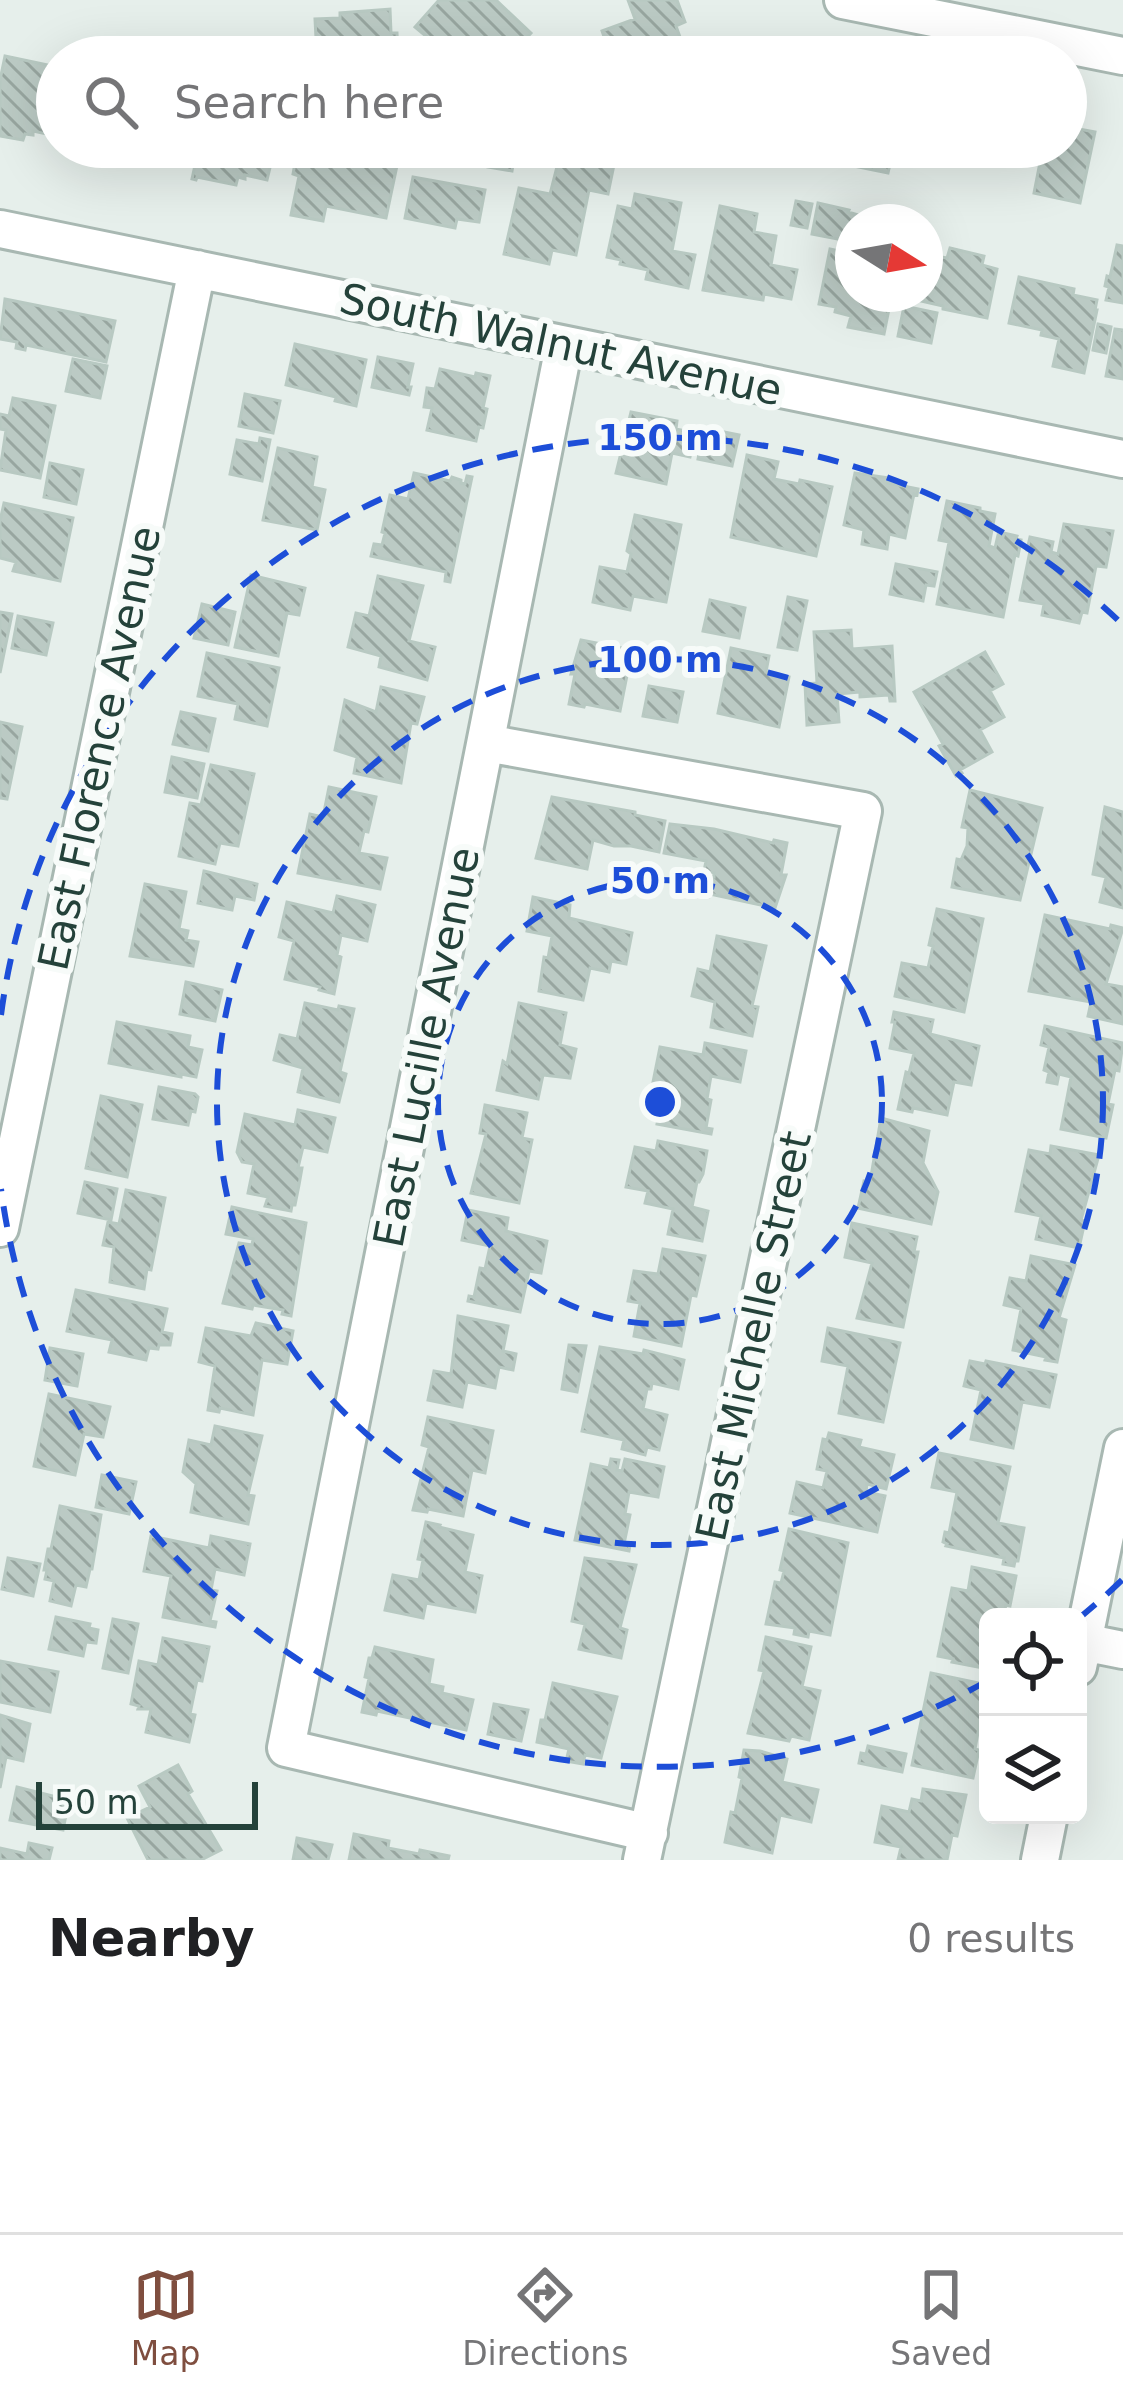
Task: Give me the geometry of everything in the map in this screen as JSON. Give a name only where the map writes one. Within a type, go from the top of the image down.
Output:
[{"type":"street","points":[[843,0],[1023,36]]},
{"type":"street","points":[[1087,49],[1123,56]]},
{"type":"street","name":"South Walnut Avenue","points":[[0,229],[1123,459]]},
{"type":"street","name":"East Florence Avenue","points":[[0,1228],[197,268]]},
{"type":"street","name":"East Lucille Avenue","points":[[564,346],[286,1748],[646,1847]]},
{"type":"street","name":"East Michelle Street","points":[[486,742],[863,811],[646,1847]]},
{"type":"street","points":[[1087,1621],[1123,1448]]},
{"type":"street","points":[[1087,1654],[1123,1650]]},
{"type":"street","points":[[1040,1860],[1046,1824]]},
{"type":"building","points":[[439,0],[496,0],[531,33],[426,36],[415,27]]},
{"type":"building","points":[[628,0],[677,0],[685,22],[676,26],[680,36],[604,36],[602,31],[635,19]]},
{"type":"building","points":[[390,9],[391,33],[397,36],[316,36],[315,19],[340,18],[340,13]]},
{"type":"building","points":[[5,56],[36,63],[36,132],[25,134],[23,140],[0,136]]},
{"type":"building","points":[[1087,131],[1095,132],[1080,203],[1034,193],[1039,168],[1087,168]]},
{"type":"building","points":[[194,168],[270,168],[267,180],[245,175],[245,179],[238,177],[236,185],[192,179]]},
{"type":"building","points":[[294,168],[396,168],[386,218],[326,206],[323,221],[291,215],[299,176],[293,174]]},
{"type":"building","points":[[557,168],[613,168],[608,194],[589,190],[576,255],[552,250],[549,264],[504,254],[519,188],[550,194]]},
{"type":"building","points":[[413,177],[485,190],[479,222],[457,219],[455,228],[405,218]]},
{"type":"building","points":[[635,194],[681,203],[672,251],[695,255],[688,288],[646,279],[648,270],[607,257],[618,206],[632,209]]},
{"type":"building","points":[[796,201],[812,204],[807,228],[791,225]]},
{"type":"building","points":[[818,203],[835,207],[835,238],[812,234]]},
{"type":"building","points":[[720,206],[757,214],[754,232],[776,236],[771,265],[797,270],[791,299],[764,294],[763,300],[703,290]]},
{"type":"building","points":[[1117,245],[1123,246],[1123,303],[1106,300],[1107,276]]},
{"type":"building","points":[[950,248],[984,256],[982,265],[997,269],[987,318],[943,309],[943,257],[947,258]]},
{"type":"building","points":[[830,249],[835,250],[835,307],[819,304]]},
{"type":"building","points":[[1019,277],[1074,289],[1073,295],[1097,300],[1084,373],[1053,366],[1059,339],[1009,323]]},
{"type":"building","points":[[5,299],[115,321],[106,362],[26,345],[25,350],[16,348],[17,342],[0,339]]},
{"type":"building","points":[[835,312],[888,312],[884,334],[848,327],[851,316]]},
{"type":"building","points":[[903,312],[937,313],[931,343],[898,336]]},
{"type":"building","points":[[1098,324],[1111,327],[1106,353],[1093,350]]},
{"type":"building","points":[[1115,329],[1123,330],[1123,379],[1106,376]]},
{"type":"building","points":[[295,344],[366,360],[356,406],[286,385]]},
{"type":"building","points":[[378,357],[413,364],[409,395],[372,387]]},
{"type":"building","points":[[73,359],[107,366],[100,398],[66,391]]},
{"type":"building","points":[[440,369],[490,376],[483,428],[479,427],[476,441],[427,430],[432,408],[424,407],[427,388],[435,389]]},
{"type":"building","points":[[245,394],[280,401],[273,433],[239,426]]},
{"type":"building","points":[[13,398],[55,406],[40,478],[0,470],[6,430],[0,429],[0,414],[9,416]]},
{"type":"building","points":[[631,412],[677,421],[676,429],[695,433],[690,457],[672,453],[666,484],[616,473]]},
{"type":"building","points":[[704,428],[739,435],[732,466],[698,459]]},
{"type":"building","points":[[260,438],[270,440],[262,481],[230,474],[237,440],[259,444]]},
{"type":"building","points":[[278,448],[317,457],[312,487],[325,490],[317,530],[263,520]]},
{"type":"building","points":[[747,455],[778,462],[774,479],[832,487],[816,556],[731,537]]},
{"type":"building","points":[[50,463],[83,470],[76,504],[44,497]]},
{"type":"building","points":[[414,473],[450,481],[452,477],[465,484],[467,476],[472,477],[450,582],[445,581],[446,572],[371,556],[374,544],[382,545],[390,495],[408,499]]},
{"type":"building","points":[[855,473],[918,489],[905,538],[889,534],[887,549],[862,544],[864,530],[844,525]]},
{"type":"building","points":[[947,501],[995,514],[989,546],[995,548],[998,535],[1004,533],[1021,540],[1003,617],[937,604],[949,542],[939,540]]},
{"type":"building","points":[[4,503],[73,518],[60,581],[13,571],[16,562],[0,558]]},
{"type":"building","points":[[635,515],[681,525],[666,602],[633,596],[630,610],[593,602],[600,567],[627,572]]},
{"type":"building","points":[[1064,524],[1113,531],[1106,567],[1096,566],[1087,613],[1082,612],[1079,623],[1042,615],[1044,604],[1020,600],[1030,537],[1053,542],[1051,552],[1058,554]]},
{"type":"building","points":[[896,564],[937,572],[934,586],[926,585],[923,601],[890,594]]},
{"type":"building","points":[[251,575],[305,588],[299,615],[287,613],[278,656],[235,647]]},
{"type":"building","points":[[378,576],[423,586],[409,641],[435,647],[427,680],[379,667],[381,656],[348,647],[356,613],[369,616]]},
{"type":"building","points":[[788,597],[807,601],[797,650],[778,647]]},
{"type":"building","points":[[710,600],[745,608],[739,638],[703,631]]},
{"type":"building","points":[[202,604],[235,612],[228,645],[194,638]]},
{"type":"building","points":[[0,612],[12,614],[0,673]]},
{"type":"building","points":[[18,616],[53,623],[46,655],[12,648]]},
{"type":"building","points":[[851,630],[852,649],[892,646],[895,701],[889,695],[837,694],[839,722],[807,725],[805,684],[817,683],[814,632]]},
{"type":"building","points":[[581,640],[632,650],[620,711],[569,704]]},
{"type":"building","points":[[731,648],[769,656],[766,672],[789,677],[779,727],[718,713]]},
{"type":"building","points":[[985,652],[1003,684],[990,691],[1004,717],[980,730],[992,752],[956,776],[914,692]]},
{"type":"building","points":[[207,653],[279,668],[267,726],[235,719],[238,704],[198,696]]},
{"type":"building","points":[[649,686],[683,692],[677,722],[643,716]]},
{"type":"building","points":[[381,687],[424,697],[417,724],[411,723],[401,783],[354,773],[357,757],[335,750],[345,700],[376,712]]},
{"type":"building","points":[[181,712],[215,719],[208,751],[173,744]]},
{"type":"building","points":[[0,722],[22,727],[7,799],[0,798]]},
{"type":"building","points":[[172,757],[204,764],[197,798],[165,792]]},
{"type":"building","points":[[211,765],[254,774],[238,846],[220,843],[215,864],[179,856],[190,803],[201,805]]},
{"type":"building","points":[[329,787],[376,797],[359,853],[387,858],[380,889],[298,873],[310,814],[323,817]]},
{"type":"building","points":[[970,790],[1042,808],[1020,900],[952,887],[957,859],[961,860],[967,846],[968,828],[962,827]]},
{"type":"building","points":[[552,797],[665,821],[659,852],[593,840],[587,869],[536,858]]},
{"type":"building","points":[[1105,807],[1123,812],[1123,908],[1100,902],[1106,877],[1093,874]]},
{"type":"building","points":[[670,824],[787,843],[781,875],[786,875],[775,908],[692,893],[696,874],[714,877],[714,873],[704,871],[706,861],[664,853]]},
{"type":"building","points":[[204,871],[257,884],[254,900],[235,896],[232,910],[198,903]]},
{"type":"building","points":[[145,884],[186,892],[179,929],[188,931],[186,940],[198,942],[193,966],[130,956]]},
{"type":"building","points":[[337,896],[375,905],[367,941],[341,935],[334,994],[285,979],[294,941],[279,937],[287,902],[333,913]]},
{"type":"building","points":[[533,897],[570,905],[569,918],[632,933],[626,964],[611,961],[609,972],[590,968],[583,1000],[539,991],[552,936],[527,931]]},
{"type":"building","points":[[937,909],[983,919],[964,1012],[895,996],[902,963],[928,968]]},
{"type":"building","points":[[1045,915],[1123,928],[1106,984],[1123,987],[1123,1024],[1088,1016],[1091,1002],[1029,991]]},
{"type":"building","points":[[717,936],[766,946],[752,1006],[758,1007],[752,1036],[711,1027],[715,1002],[692,996],[698,969],[710,972]]},
{"type":"building","points":[[186,982],[222,990],[215,1021],[180,1014]]},
{"type":"building","points":[[305,1003],[354,1009],[340,1072],[346,1074],[339,1102],[298,1092],[303,1068],[274,1060],[280,1035],[297,1039]]},
{"type":"building","points":[[519,1003],[566,1013],[560,1045],[576,1049],[570,1078],[543,1075],[538,1099],[497,1090]]},
{"type":"building","points":[[894,1012],[933,1020],[930,1034],[979,1046],[971,1085],[954,1082],[947,1115],[898,1109],[914,1053],[890,1048]]},
{"type":"building","points":[[117,1022],[190,1036],[188,1047],[202,1050],[196,1077],[109,1063]]},
{"type":"building","points":[[1045,1026],[1123,1043],[1108,1104],[1113,1105],[1106,1138],[1061,1129],[1071,1077],[1059,1074],[1057,1084],[1047,1082],[1049,1072],[1044,1070],[1049,1047],[1041,1045]]},
{"type":"building","points":[[705,1043],[746,1051],[740,1082],[711,1076],[706,1128],[712,1129],[711,1134],[657,1124],[664,1084],[653,1082],[660,1047],[703,1055]]},
{"type":"building","points":[[159,1087],[198,1097],[188,1125],[153,1119]]},
{"type":"building","points":[[101,1096],[142,1105],[127,1177],[86,1168]]},
{"type":"building","points":[[485,1105],[527,1113],[522,1138],[532,1140],[519,1203],[471,1193],[486,1134],[480,1133]]},
{"type":"building","points":[[298,1110],[335,1118],[327,1152],[303,1147],[291,1211],[265,1206],[268,1197],[248,1193],[254,1164],[242,1162],[237,1152],[245,1114],[295,1125]]},
{"type":"building","points":[[881,1118],[929,1131],[923,1163],[938,1192],[931,1224],[858,1208],[864,1181],[870,1182]]},
{"type":"building","points":[[658,1141],[707,1151],[692,1207],[708,1211],[702,1241],[668,1234],[673,1209],[645,1203],[648,1191],[626,1187],[635,1147],[656,1151]]},
{"type":"building","points":[[1051,1146],[1099,1155],[1081,1220],[1085,1221],[1079,1248],[1036,1239],[1041,1216],[1016,1211],[1029,1150],[1050,1154]]},
{"type":"building","points":[[85,1182],[117,1189],[111,1220],[78,1213]]},
{"type":"building","points":[[126,1190],[165,1198],[144,1289],[110,1282],[114,1247],[103,1245],[108,1222],[119,1224]]},
{"type":"building","points":[[232,1207],[306,1223],[291,1316],[282,1314],[283,1310],[223,1303],[239,1243],[252,1245],[253,1239],[226,1234]]},
{"type":"building","points":[[468,1210],[508,1218],[506,1231],[547,1241],[541,1273],[529,1271],[520,1312],[468,1301],[469,1296],[474,1297],[490,1246],[462,1240]]},
{"type":"building","points":[[852,1223],[917,1237],[903,1327],[857,1318],[872,1263],[845,1257]]},
{"type":"building","points":[[663,1249],[705,1256],[681,1346],[634,1336],[640,1303],[628,1301],[634,1271],[658,1274]]},
{"type":"building","points":[[1031,1256],[1075,1265],[1059,1318],[1066,1320],[1057,1362],[1013,1350],[1021,1309],[1004,1305],[1010,1278],[1026,1281]]},
{"type":"building","points":[[76,1290],[167,1309],[162,1332],[172,1334],[170,1345],[149,1348],[146,1360],[109,1352],[112,1340],[67,1331]]},
{"type":"building","points":[[458,1316],[508,1326],[503,1351],[516,1354],[513,1370],[499,1367],[495,1388],[467,1382],[462,1407],[428,1400],[434,1371],[451,1374]]},
{"type":"building","points":[[256,1323],[293,1331],[287,1364],[262,1360],[253,1415],[208,1410],[215,1366],[199,1362],[206,1328],[251,1336]]},
{"type":"building","points":[[828,1328],[900,1343],[883,1422],[839,1413],[848,1366],[822,1361]]},
{"type":"building","points":[[569,1345],[586,1346],[577,1392],[562,1389]]},
{"type":"building","points":[[600,1347],[643,1354],[644,1350],[684,1360],[678,1389],[652,1383],[647,1389],[643,1409],[667,1415],[659,1450],[647,1447],[645,1455],[622,1449],[624,1440],[582,1431]]},
{"type":"building","points":[[50,1348],[83,1354],[77,1386],[45,1380]]},
{"type":"building","points":[[970,1361],[1056,1375],[1049,1407],[1022,1402],[1013,1448],[971,1439],[981,1390],[964,1386]]},
{"type":"building","points":[[49,1394],[110,1407],[103,1437],[84,1434],[75,1475],[34,1466]]},
{"type":"building","points":[[428,1417],[493,1431],[485,1473],[472,1470],[463,1516],[413,1510],[429,1447],[422,1445]]},
{"type":"building","points":[[215,1426],[262,1436],[248,1495],[254,1496],[248,1524],[191,1512],[196,1484],[183,1472],[189,1440],[211,1445]]},
{"type":"building","points":[[829,1433],[861,1440],[859,1447],[894,1455],[886,1489],[867,1484],[866,1492],[885,1496],[877,1532],[790,1513],[797,1482],[823,1488],[827,1471],[817,1469],[823,1439]]},
{"type":"building","points":[[939,1453],[1010,1467],[998,1523],[1024,1528],[1014,1566],[1003,1564],[1004,1558],[943,1542],[957,1492],[932,1487]]},
{"type":"building","points":[[611,1459],[619,1460],[617,1470],[622,1471],[625,1459],[664,1467],[658,1497],[629,1492],[624,1544],[630,1545],[629,1551],[575,1540],[591,1464],[609,1468]]},
{"type":"building","points":[[102,1475],[136,1482],[129,1514],[96,1507]]},
{"type":"building","points":[[60,1506],[101,1515],[92,1569],[86,1587],[76,1585],[71,1606],[50,1601],[54,1581],[45,1579],[44,1570]]},
{"type":"building","points":[[426,1522],[473,1535],[465,1572],[482,1576],[475,1612],[426,1603],[423,1618],[385,1610],[393,1575],[419,1580]]},
{"type":"building","points":[[789,1529],[848,1543],[830,1635],[809,1631],[808,1637],[794,1634],[795,1628],[766,1624],[775,1582],[781,1583],[784,1571],[780,1570]]},
{"type":"building","points":[[151,1536],[209,1548],[211,1536],[250,1544],[244,1575],[215,1569],[211,1590],[217,1591],[210,1621],[216,1622],[215,1627],[163,1617],[171,1576],[144,1571]]},
{"type":"building","points":[[8,1558],[40,1564],[33,1596],[2,1589]]},
{"type":"building","points":[[585,1558],[636,1565],[620,1628],[627,1630],[621,1658],[579,1649],[585,1624],[572,1621]]},
{"type":"building","points":[[972,1567],[1016,1576],[1010,1606],[979,1608],[979,1667],[938,1656],[952,1588],[968,1591]]},
{"type":"building","points":[[56,1617],[90,1624],[89,1628],[98,1630],[96,1643],[86,1642],[83,1656],[49,1649]]},
{"type":"building","points":[[113,1619],[138,1624],[128,1673],[103,1668]]},
{"type":"building","points":[[766,1637],[811,1647],[802,1687],[820,1691],[809,1740],[748,1733],[764,1671],[759,1670]]},
{"type":"building","points":[[163,1638],[209,1647],[202,1681],[197,1680],[189,1742],[146,1732],[151,1709],[131,1704],[139,1661],[158,1665]]},
{"type":"building","points":[[375,1647],[433,1660],[429,1684],[443,1687],[442,1693],[473,1700],[466,1730],[362,1712],[369,1678],[365,1677]]},
{"type":"building","points":[[0,1661],[58,1672],[50,1712],[0,1702]]},
{"type":"building","points":[[931,1673],[979,1683],[975,1749],[979,1750],[973,1778],[912,1765]]},
{"type":"building","points":[[553,1683],[617,1697],[601,1758],[585,1755],[583,1764],[566,1761],[569,1749],[537,1742]]},
{"type":"building","points":[[494,1704],[528,1710],[521,1741],[488,1734]]},
{"type":"building","points":[[0,1715],[30,1724],[23,1761],[6,1757],[0,1788]]},
{"type":"building","points":[[868,1746],[906,1754],[902,1772],[859,1763]]},
{"type":"building","points":[[744,1750],[787,1759],[782,1782],[818,1790],[811,1822],[780,1815],[772,1853],[725,1842],[731,1812],[735,1813]]},
{"type":"building","points":[[178,1765],[192,1791],[188,1794],[221,1850],[201,1860],[148,1860],[127,1818],[150,1807],[139,1786]]},
{"type":"building","points":[[17,1787],[69,1800],[63,1830],[10,1820]]},
{"type":"building","points":[[923,1789],[966,1795],[957,1836],[952,1835],[947,1860],[898,1860],[901,1847],[875,1842],[882,1806],[909,1812],[912,1799],[921,1801]]},
{"type":"building","points":[[354,1834],[389,1841],[388,1848],[419,1854],[420,1850],[449,1856],[448,1860],[349,1860]]},
{"type":"building","points":[[297,1838],[332,1845],[328,1860],[293,1860]]},
{"type":"building","points":[[29,1843],[52,1848],[49,1860],[0,1860],[0,1848],[27,1854]]}]
